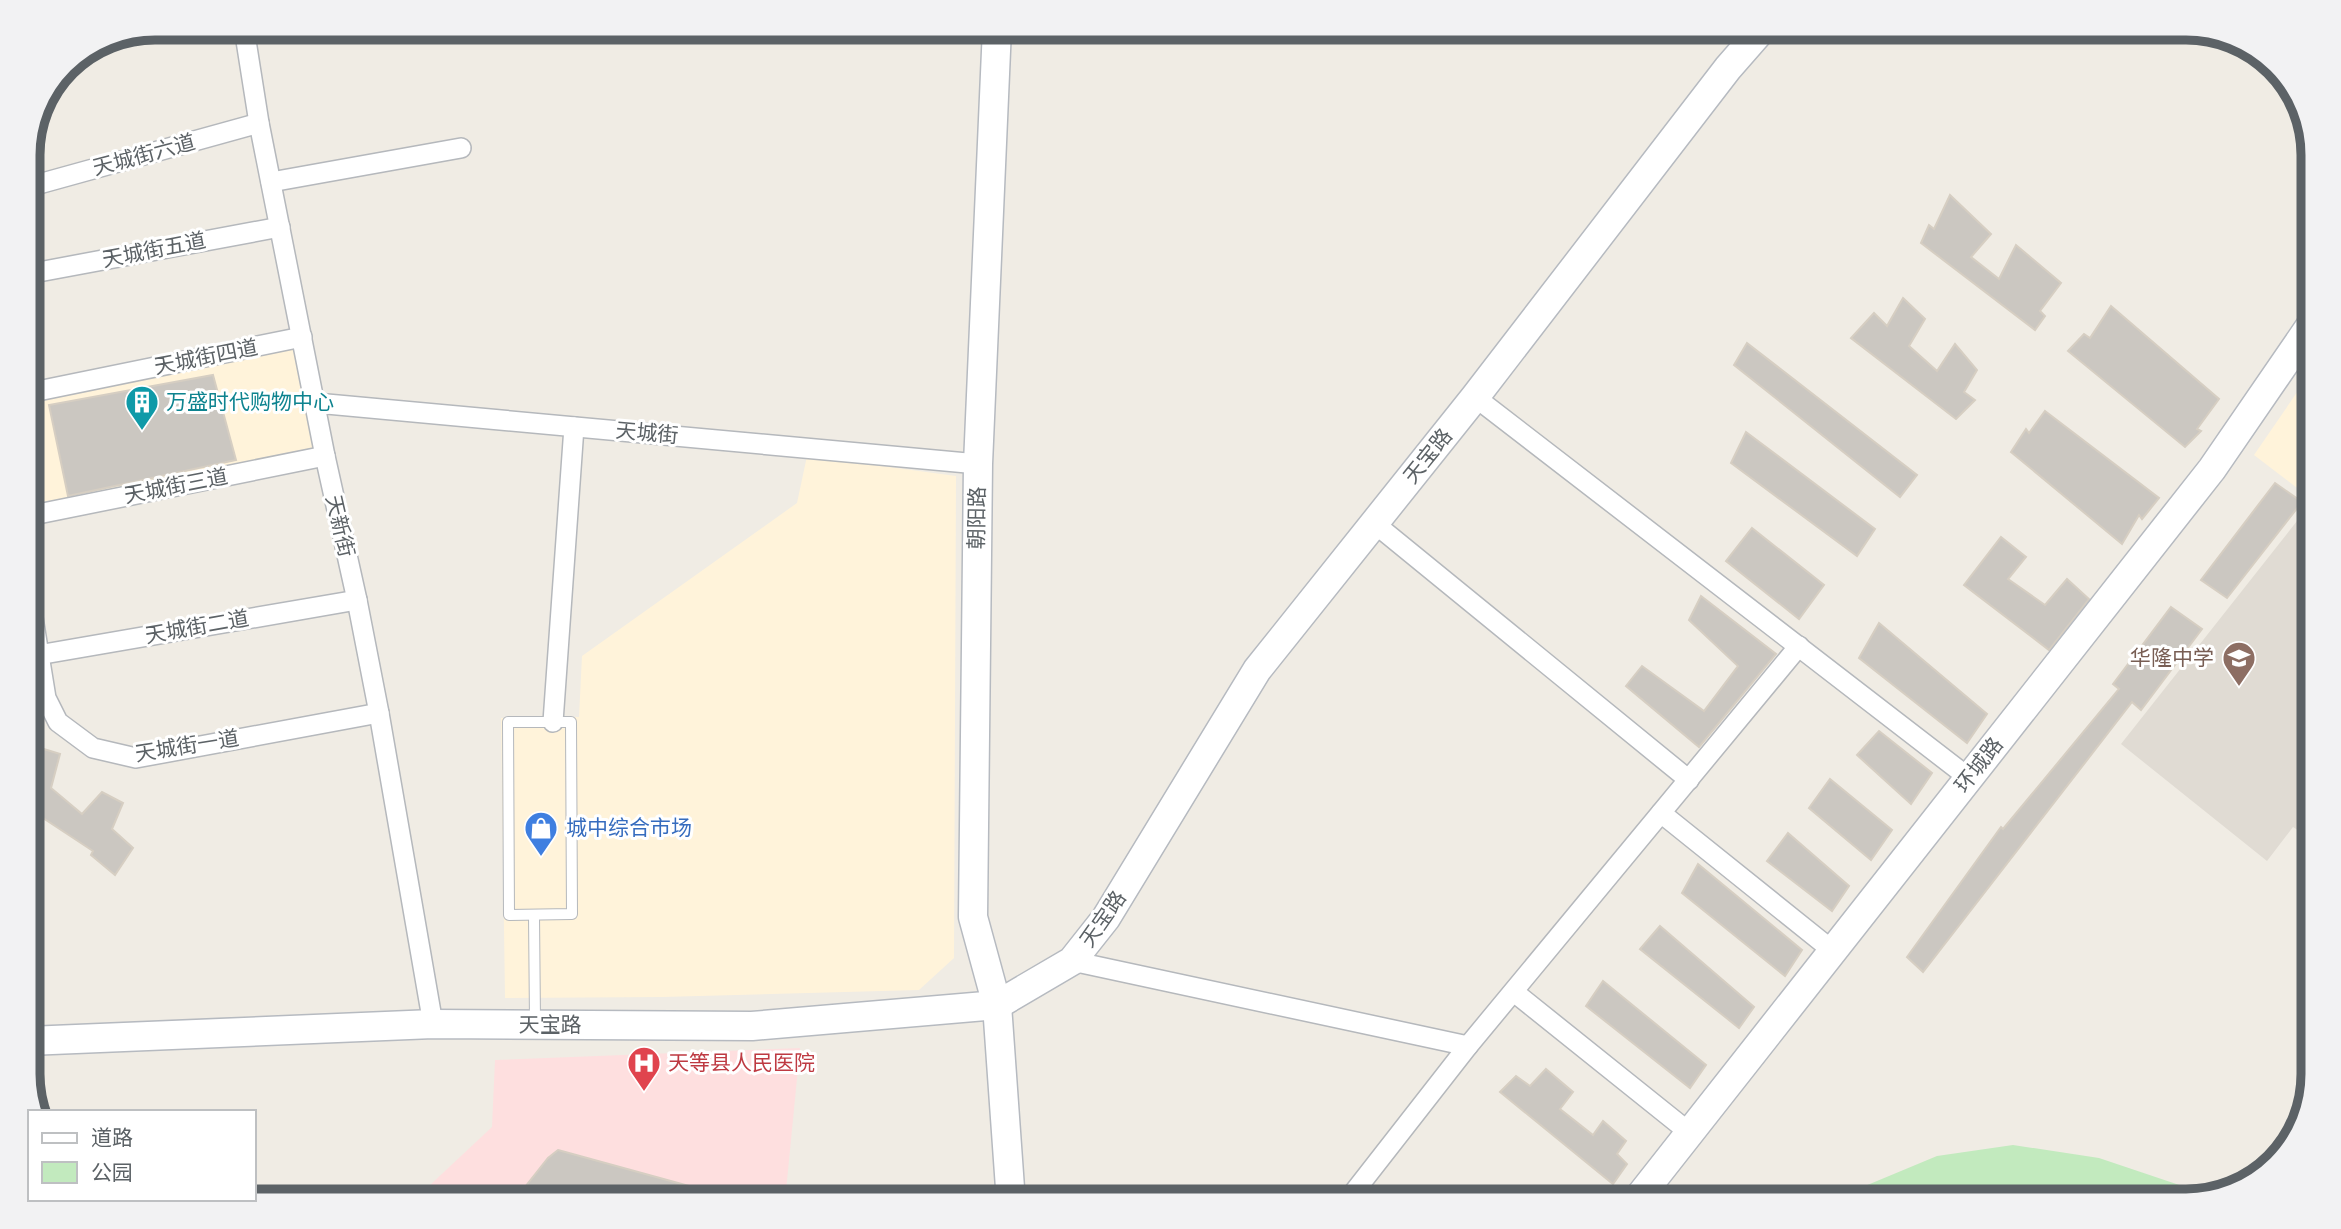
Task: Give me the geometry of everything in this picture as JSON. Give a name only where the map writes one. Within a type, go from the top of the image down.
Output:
[{"type":"main road","name":"朝阳路","points":[[996,40],[978,464],[974,917],[997,1005],[1012,1189]]},
{"type":"main road","name":"天宝路","points":[[40,1040],[433,1024],[752,1026],[997,1005],[1073,961],[1106,918],[1257,670],[1475,397],[1728,68],[1752,40]]},
{"type":"main road","name":"环城路","points":[[1646,1189],[2212,469],[2301,339]]},
{"type":"street","name":"天新街","points":[[246,40],[259,123],[316,403],[324,456],[357,600],[379,713],[433,1024]]},
{"type":"street","name":"天城街六道","points":[[40,184],[259,123]]},
{"type":"street","points":[[271,182],[461,148]]},
{"type":"street","name":"天城街五道","points":[[40,272],[280,227]]},
{"type":"street","name":"天城街四道","points":[[40,391],[302,337]]},
{"type":"street","points":[[1475,397],[1969,778]]},
{"type":"street","name":"天城街","points":[[316,403],[978,464]]},
{"type":"street","points":[[553,722],[574,427]]},
{"type":"street","name":"天城街三道","points":[[40,514],[324,456]]},
{"type":"street","points":[[1374,523],[1689,780]]},
{"type":"street","name":"天城街二道","points":[[40,655],[357,600]]},
{"type":"street","points":[[1356,1189],[1468,1046],[1799,646]]},
{"type":"street","name":"天城街一道","points":[[40,666],[46,698],[58,722],[93,748],[135,758],[379,713]]},
{"type":"street","points":[[1661,813],[1833,951]]},
{"type":"street","points":[[1073,961],[1468,1046]]},
{"type":"street","points":[[1514,992],[1690,1133]]},
{"type":"lane","points":[[508,722],[570,722],[572,915],[534,915],[509,915],[508,722]]},
{"type":"lane","points":[[534,915],[536,1025]]},
{"type":"shaded area","points":[[296,347],[318,451],[40,508],[40,399]]},
{"type":"shaded area","points":[[2301,386],[2301,491],[2254,455]]},
{"type":"shaded area","points":[[807,456],[956,476],[954,958],[919,990],[505,998],[501,718],[579,717],[582,656],[797,503]]},
{"type":"shaded area","name":"华隆中学","points":[[2297,521],[2301,523],[2301,832],[2293,827],[2267,861],[2121,744]]},
{"type":"shaded area","name":"天等县人民医院","points":[[800,1048],[786,1189],[426,1189],[492,1127],[495,1060]]},
{"type":"green space","points":[[2013,1145],[2099,1158],[2190,1189],[1863,1189],[1937,1156]]},
{"type":"building","points":[[1950,195],[1991,234],[1971,257],[1999,279],[2016,245],[2061,283],[2040,311],[2045,316],[2035,330],[1921,243],[1929,225],[1934,229]]},
{"type":"building","points":[[1903,298],[1925,319],[1909,346],[1937,371],[1955,344],[1977,370],[1964,392],[1975,400],[1956,419],[1851,338],[1874,313],[1887,326]]},
{"type":"building","points":[[2111,306],[2219,399],[2197,429],[2201,431],[2185,447],[2068,351],[2084,334],[2090,338]]},
{"type":"building","points":[[1747,343],[1917,475],[1900,497],[1734,365]]},
{"type":"building","name":"万盛时代购物中心","points":[[213,375],[236,460],[68,496],[49,405]]},
{"type":"building","points":[[2045,411],[2159,498],[2142,519],[2139,515],[2122,544],[2011,452],[2026,429],[2029,433]]},
{"type":"building","points":[[1746,432],[1875,529],[1857,556],[1731,463]]},
{"type":"building","points":[[2275,483],[2301,501],[2227,598],[2201,580]]},
{"type":"building","points":[[1752,528],[1824,585],[1799,619],[1726,561]]},
{"type":"building","points":[[2001,537],[2026,557],[2008,579],[2045,605],[2067,579],[2089,599],[2049,650],[1964,585]]},
{"type":"building","points":[[1701,596],[1776,654],[1699,747],[1626,686],[1642,666],[1704,711],[1738,666],[1689,620]]},
{"type":"building","points":[[2171,607],[2202,629],[2141,710],[2132,702],[1923,972],[1907,957],[2001,827],[2003,829],[2119,689],[2113,684]]},
{"type":"building","points":[[1879,623],[1987,714],[1967,743],[1859,658]]},
{"type":"building","points":[[1879,731],[1932,773],[1911,804],[1857,755]]},
{"type":"building","points":[[40,748],[60,754],[51,788],[82,814],[102,792],[123,803],[112,829],[133,848],[115,875],[91,855],[93,851],[40,816]]},
{"type":"building","points":[[1830,779],[1892,830],[1871,860],[1809,808]]},
{"type":"building","points":[[1788,833],[1849,886],[1832,911],[1767,861]]},
{"type":"building","points":[[1698,864],[1802,950],[1785,976],[1682,893]]},
{"type":"building","points":[[1660,926],[1754,1007],[1739,1028],[1640,949]]},
{"type":"building","points":[[1603,981],[1706,1065],[1690,1088],[1586,1006]]},
{"type":"building","points":[[1546,1069],[1573,1092],[1560,1109],[1593,1135],[1603,1121],[1626,1141],[1617,1154],[1627,1164],[1613,1184],[1500,1092],[1516,1076],[1530,1086]]},
{"type":"building","points":[[558,1150],[700,1189],[523,1189],[548,1158]]},
{"type":"place","name":"万盛时代购物中心","points":[[142,432]]},
{"type":"place","name":"华隆中学","points":[[2239,688]]},
{"type":"place","name":"城中综合市场","points":[[541,858]]},
{"type":"place","name":"天等县人民医院","points":[[644,1093]]}]
